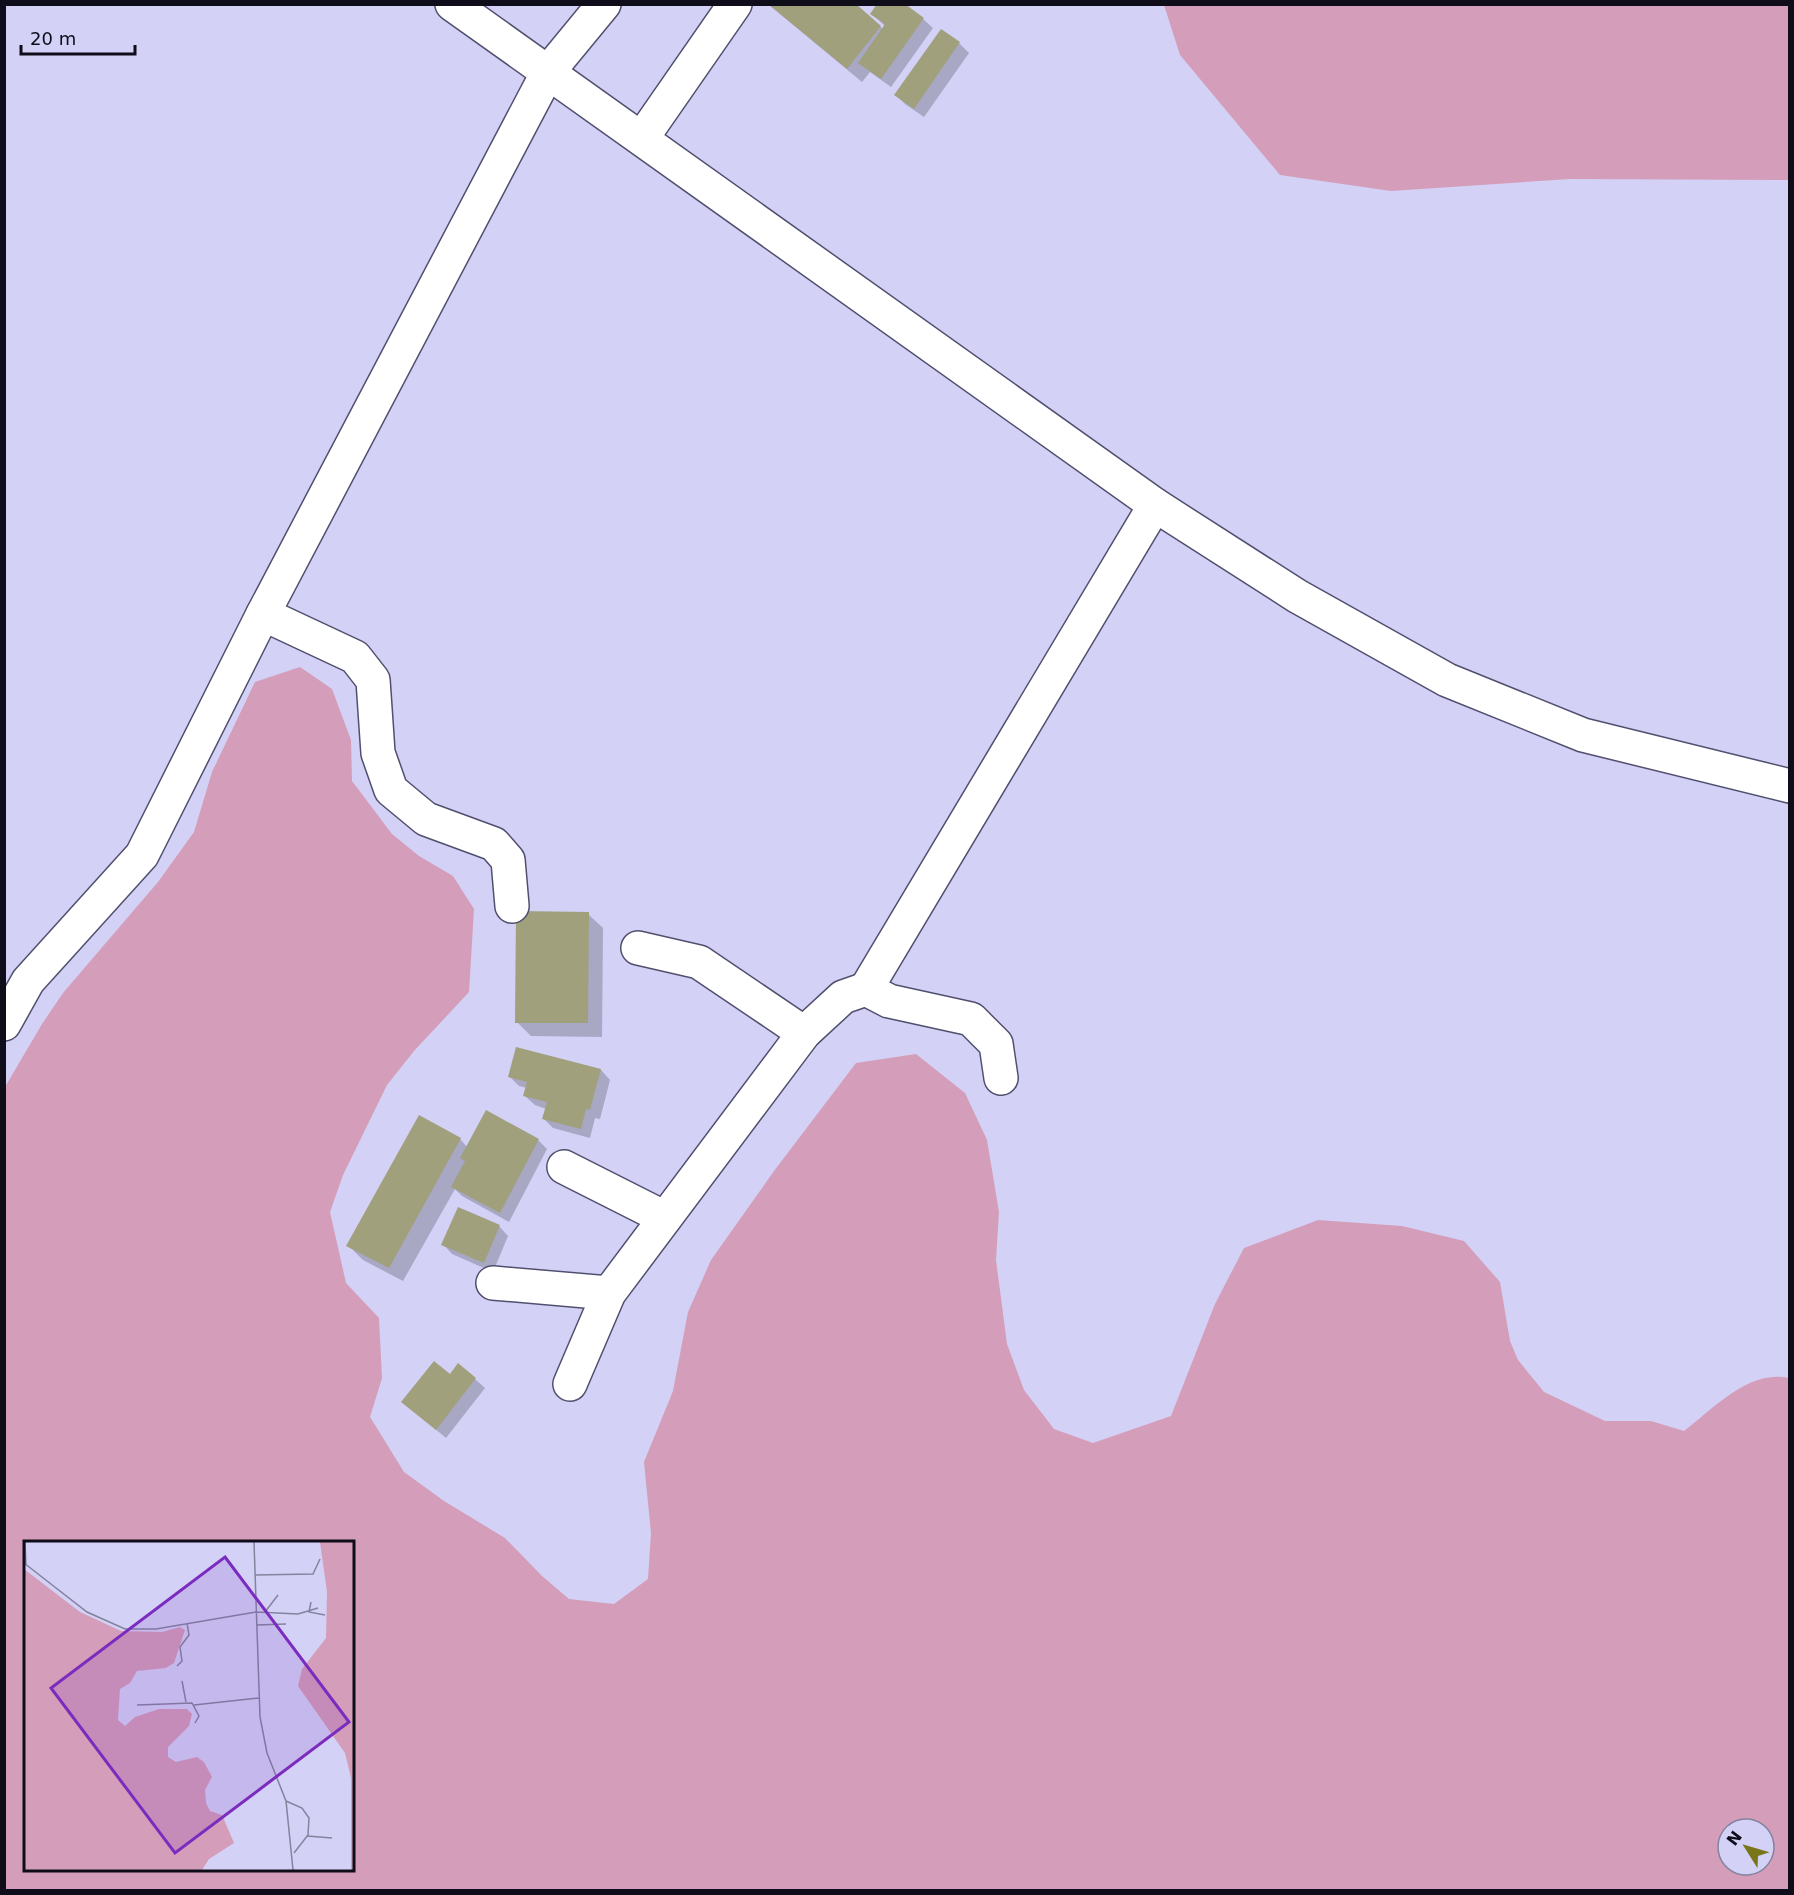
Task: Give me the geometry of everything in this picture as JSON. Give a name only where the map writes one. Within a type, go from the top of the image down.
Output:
[{"type":"street","points":[[452,4],[1155,505],[1297,596],[1446,680],[1583,735],[1790,786]]},
{"type":"street","points":[[642,138],[735,4]]},
{"type":"street","points":[[4,1024],[28,981],[142,855],[263,614],[548,72],[599,7]]},
{"type":"street","points":[[570,1384],[609,1293],[804,1033],[843,997],[867,989],[1155,505]]},
{"type":"street","points":[[263,614],[355,657],[373,680],[378,753],[391,790],[426,819],[494,844],[508,860],[512,906]]},
{"type":"street","points":[[638,948],[699,962],[804,1033]]},
{"type":"street","points":[[867,989],[889,1001],[971,1019],[996,1044],[1001,1078]]},
{"type":"street","points":[[564,1167],[665,1218]]},
{"type":"street","points":[[493,1283],[609,1293]]},
{"type":"shaded area","points":[[1164,5],[1789,5],[1789,180],[1570,179],[1391,191],[1280,175],[1180,55]]},
{"type":"shaded area","points":[[300,667],[332,689],[351,740],[352,781],[392,834],[419,856],[453,876],[474,909],[469,992],[414,1051],[387,1085],[343,1175],[330,1212],[346,1283],[379,1318],[382,1378],[370,1417],[404,1472],[444,1501],[505,1538],[542,1576],[569,1599],[614,1604],[648,1579],[651,1533],[644,1462],[673,1391],[688,1312],[711,1260],[774,1171],[856,1063],[916,1054],[965,1093],[987,1140],[999,1212],[996,1260],[1007,1344],[1024,1390],[1054,1429],[1093,1443],[1171,1416],[1215,1304],[1244,1248],[1318,1220],[1402,1226],[1464,1241],[1500,1282],[1510,1341],[1518,1360],[1544,1392],[1605,1421],[1651,1421],[1684,1431],[1733,1392],[1746,1385],[1760,1379],[1789,1378],[1789,1890],[5,1890],[5,1087],[63,993],[158,882],[194,832],[212,772],[255,682]]},
{"type":"building","points":[[768,4],[856,4],[881,26],[847,69]]},
{"type":"building","points":[[877,4],[898,6],[905,4],[924,18],[881,79],[858,63],[885,24],[870,14]]},
{"type":"building","points":[[941,29],[960,42],[914,109],[894,95]]},
{"type":"building","points":[[516,911],[589,912],[588,1023],[515,1023]]},
{"type":"building","points":[[516,1047],[601,1069],[590,1110],[586,1109],[581,1129],[542,1119],[547,1102],[523,1096],[527,1082],[508,1077]]},
{"type":"building","points":[[486,1110],[539,1139],[500,1213],[451,1187],[465,1161],[460,1158]]},
{"type":"building","points":[[419,1115],[461,1138],[389,1268],[346,1246]]},
{"type":"building","points":[[458,1207],[500,1225],[484,1263],[441,1245]]},
{"type":"building","points":[[434,1361],[450,1374],[458,1363],[476,1378],[436,1430],[401,1402]]}]
